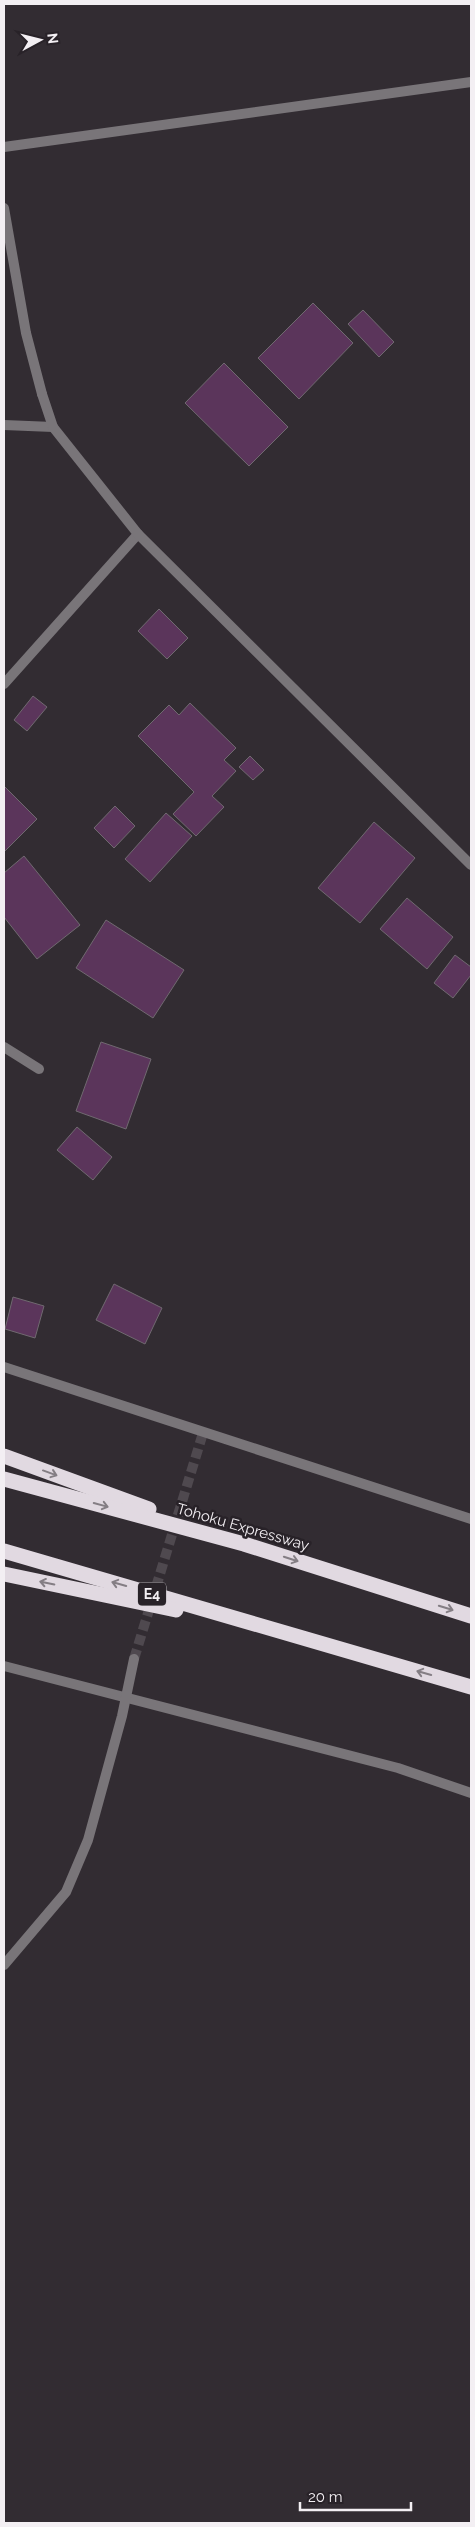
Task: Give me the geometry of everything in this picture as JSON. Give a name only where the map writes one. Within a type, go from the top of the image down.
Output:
[{"type":"highway","points":[[4,1456],[244,1544]]},
{"type":"highway","name":"Tohoku Expressway","points":[[4,1479],[244,1544],[471,1616]]},
{"type":"highway","name":"E4","points":[[4,1551],[471,1687]]},
{"type":"highway","points":[[4,1574],[300,1636]]},
{"type":"street","points":[[4,147],[471,82]]},
{"type":"street","points":[[4,208],[26,333],[53,427],[138,534],[471,865]]},
{"type":"street","points":[[4,425],[53,427]]},
{"type":"street","points":[[4,684],[138,534]]},
{"type":"street","points":[[4,1047],[39,1069]]},
{"type":"street","points":[[4,1367],[471,1519]]},
{"type":"street","points":[[4,1965],[66,1892],[88,1840],[134,1659]]},
{"type":"street","points":[[4,1666],[126,1696],[398,1768],[471,1793]]},
{"type":"building","points":[[313,303],[353,343],[299,399],[258,358]]},
{"type":"building","points":[[363,310],[394,342],[379,357],[348,324]]},
{"type":"building","points":[[224,363],[288,427],[249,466],[185,403]]},
{"type":"building","points":[[159,609],[188,638],[167,659],[138,631]]},
{"type":"building","points":[[33,696],[47,707],[27,731],[14,720]]},
{"type":"building","points":[[190,703],[236,748],[224,760],[236,771],[212,796],[224,807],[196,836],[173,814],[194,792],[138,736],[169,705],[179,715]]},
{"type":"building","points":[[250,756],[264,770],[253,780],[239,767]]},
{"type":"building","points":[[4,786],[37,819],[4,852]]},
{"type":"building","points":[[115,806],[135,826],[114,848],[94,828]]},
{"type":"building","points":[[166,813],[192,836],[150,882],[125,859]]},
{"type":"building","points":[[374,822],[415,858],[360,923],[318,888]]},
{"type":"building","points":[[24,856],[80,925],[37,959],[4,917],[4,873]]},
{"type":"building","points":[[407,898],[453,937],[427,969],[380,929]]},
{"type":"building","points":[[106,920],[184,970],[153,1018],[76,968]]},
{"type":"building","points":[[455,955],[471,967],[471,975],[453,998],[434,983]]},
{"type":"building","points":[[101,1042],[151,1059],[126,1129],[76,1111]]},
{"type":"building","points":[[77,1127],[112,1157],[93,1180],[57,1150]]},
{"type":"building","points":[[114,1284],[162,1308],[145,1344],[96,1320]]},
{"type":"building","points":[[13,1297],[44,1306],[35,1338],[5,1329]]},
{"type":"tunnel","points":[[134,1659],[203,1433]]}]
